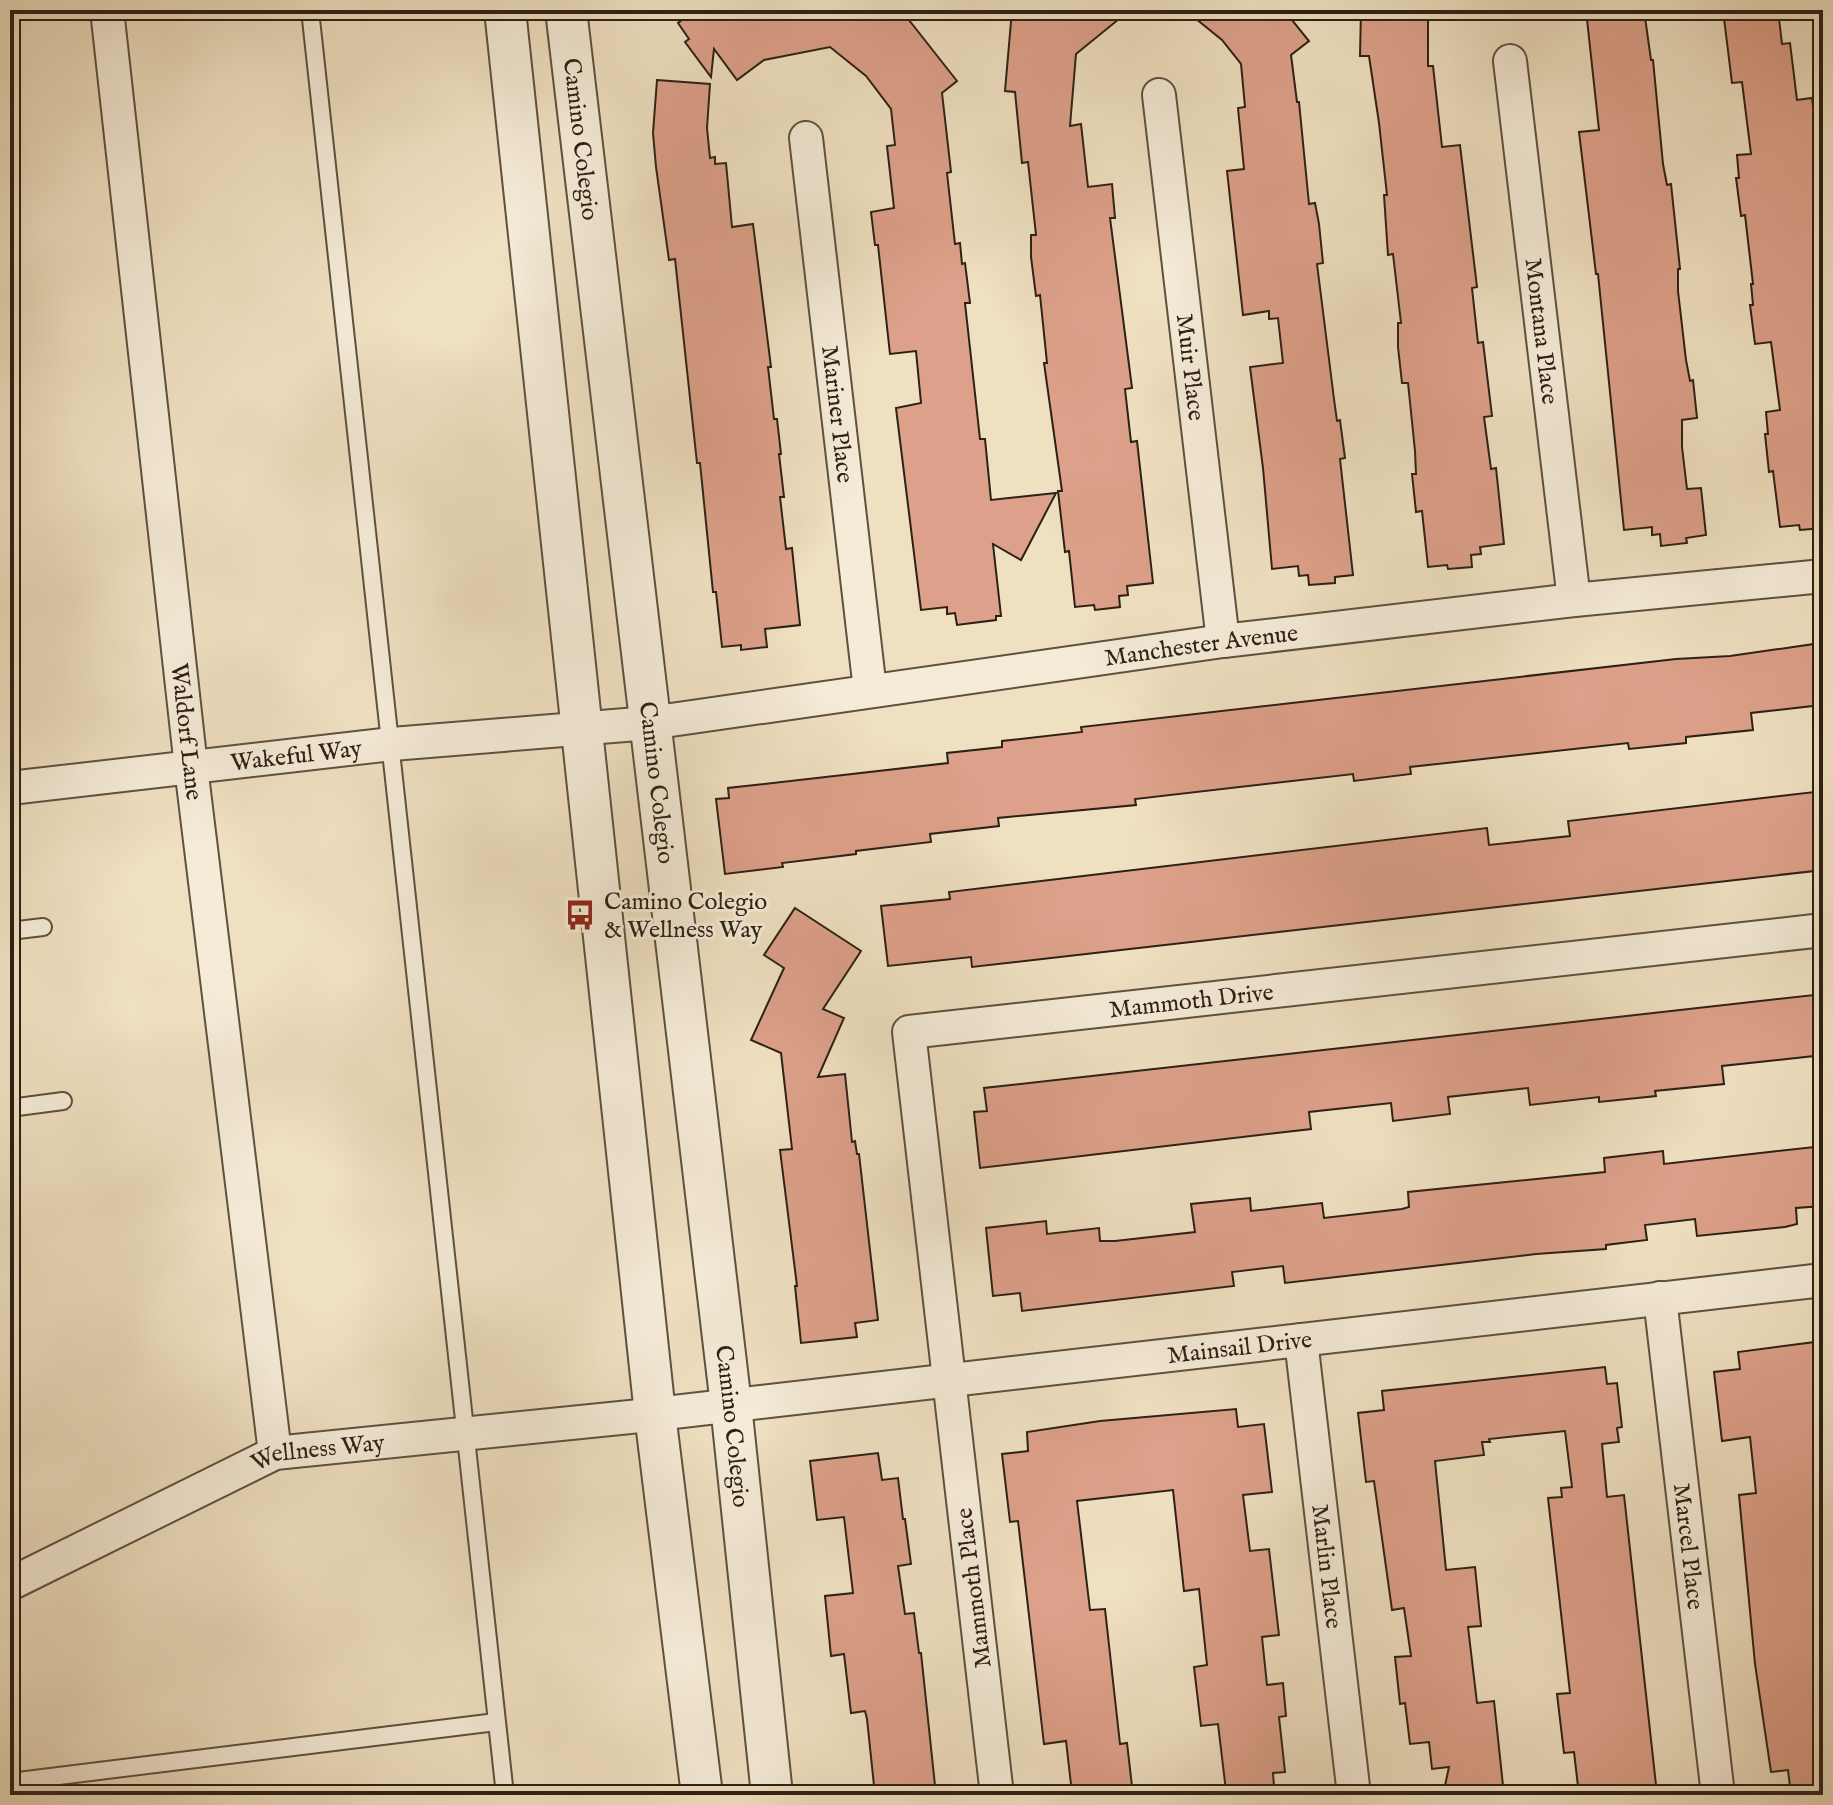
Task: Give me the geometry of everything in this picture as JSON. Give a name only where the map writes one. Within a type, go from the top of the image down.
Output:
[{"type":"street","name":"Waldorf Lane","points":[[107,10],[191,767],[275,1453]]},
{"type":"street","points":[[505,10],[655,1414],[702,1795]]},
{"type":"street","name":"Camino Colegio","points":[[566,10],[731,1405],[772,1795]]},
{"type":"street","name":"Montana Place","points":[[1510,61],[1574,600]]},
{"type":"street","name":"Muir Place","points":[[1159,95],[1223,641]]},
{"type":"street","name":"Mariner Place","points":[[806,138],[870,690]]},
{"type":"street","name":"Manchester Avenue","points":[[581,728],[650,723],[1223,641],[1574,600],[1823,576]]},
{"type":"street","name":"Wakeful Way","points":[[10,788],[392,744],[581,728]]},
{"type":"street","name":"Mammoth Drive","points":[[949,1380],[909,1032],[1823,930]]},
{"type":"street","name":"Mainsail Drive","points":[[655,1414],[1823,1280]]},
{"type":"street","name":"Marcel Place","points":[[1660,1298],[1718,1795]]},
{"type":"street","name":"Marlin Place","points":[[1301,1340],[1354,1795]]},
{"type":"street","name":"Mammoth Place","points":[[949,1380],[997,1795]]},
{"type":"street","name":"Wellness Way","points":[[10,1584],[275,1453],[655,1414]]},
{"type":"lane","points":[[310,10],[505,1795]]},
{"type":"lane","points":[[10,931],[43,927]]},
{"type":"lane","points":[[10,1108],[63,1101]]},
{"type":"lane","points":[[10,1782],[496,1722]]},
{"type":"path","points":[[10,638],[14,671]]},
{"type":"building","points":[[684,10],[901,10],[957,81],[942,93],[951,172],[947,173],[955,244],[960,243],[962,264],[965,263],[970,303],[965,303],[980,439],[985,439],[991,500],[1056,493],[1021,560],[993,544],[1001,616],[996,616],[996,620],[957,625],[955,613],[947,614],[947,607],[921,610],[896,408],[921,403],[916,351],[890,354],[878,245],[875,245],[871,212],[894,208],[887,146],[895,145],[891,109],[866,76],[830,47],[764,60],[737,80],[714,49],[711,77],[685,42],[689,39],[678,23],[688,15]]},
{"type":"building","points":[[1012,10],[1130,10],[1076,54],[1070,126],[1081,124],[1088,187],[1112,184],[1115,218],[1110,218],[1132,388],[1125,389],[1131,442],[1137,441],[1153,583],[1127,586],[1128,595],[1119,596],[1120,607],[1095,610],[1094,605],[1075,607],[1069,551],[1065,552],[1058,491],[1062,491],[1044,363],[1047,363],[1040,295],[1036,296],[1031,257],[1031,235],[1036,235],[1028,162],[1022,163],[1015,92],[1005,91]]},
{"type":"building","points":[[1185,10],[1284,10],[1309,41],[1291,55],[1309,204],[1315,203],[1319,224],[1323,263],[1317,264],[1337,421],[1340,420],[1345,458],[1340,459],[1353,575],[1335,577],[1335,583],[1309,585],[1308,575],[1299,576],[1298,566],[1272,569],[1250,367],[1283,363],[1278,318],[1269,319],[1269,311],[1243,315],[1227,171],[1244,169],[1238,108],[1245,107],[1241,64],[1222,40]]},
{"type":"building","points":[[1361,10],[1412,10],[1412,16],[1428,16],[1428,66],[1433,66],[1442,147],[1460,145],[1477,287],[1472,288],[1478,343],[1483,342],[1492,416],[1484,417],[1491,469],[1496,468],[1504,544],[1480,547],[1481,554],[1471,555],[1472,567],[1428,567],[1422,511],[1416,512],[1412,474],[1416,474],[1415,451],[1408,383],[1402,383],[1398,347],[1398,323],[1401,323],[1393,254],[1388,255],[1384,195],[1387,195],[1379,123],[1369,56],[1360,56]]},
{"type":"building","points":[[1586,10],[1644,10],[1653,60],[1663,164],[1667,185],[1671,184],[1680,269],[1678,291],[1697,418],[1682,420],[1682,447],[1687,489],[1701,488],[1706,535],[1686,538],[1687,543],[1661,546],[1660,534],[1652,535],[1652,527],[1624,530],[1598,274],[1579,132],[1599,130]]},
{"type":"building","points":[[1723,10],[1778,10],[1782,44],[1790,43],[1797,100],[1812,98],[1823,192],[1823,528],[1800,530],[1799,525],[1780,527],[1773,471],[1769,472],[1766,412],[1780,410],[1771,342],[1755,344],[1750,305],[1753,305],[1753,284],[1745,215],[1741,216],[1736,178],[1739,178],[1737,155],[1751,154],[1742,82],[1732,83]]},
{"type":"building","points":[[657,80],[710,84],[707,128],[710,158],[715,157],[715,164],[726,163],[732,227],[753,224],[771,367],[768,367],[774,419],[777,419],[781,454],[784,497],[780,497],[786,549],[792,548],[800,625],[765,629],[767,647],[741,650],[741,645],[722,647],[716,592],[713,592],[700,463],[697,463],[675,259],[669,260],[656,167],[653,133]]},
{"type":"building","points":[[1814,644],[1821,705],[1751,713],[1753,730],[1686,737],[1686,743],[1629,749],[1628,743],[1410,767],[1411,774],[1354,781],[1353,774],[1135,799],[1136,805],[998,818],[999,826],[930,834],[931,842],[856,851],[856,854],[782,863],[783,867],[725,874],[716,799],[729,798],[728,788],[948,763],[947,753],[1002,747],[1002,741],[1082,732],[1081,727],[1676,659],[1730,656]]},
{"type":"building","points":[[1823,791],[1823,870],[972,967],[971,957],[888,966],[881,906],[950,899],[949,892],[1487,828],[1489,845],[1570,836],[1568,821]]},
{"type":"building","points":[[795,908],[861,951],[823,1009],[844,1018],[818,1077],[845,1074],[852,1142],[855,1141],[859,1154],[878,1320],[855,1323],[857,1337],[801,1343],[780,1150],[792,1149],[781,1053],[751,1040],[784,968],[764,955]]},
{"type":"building","points":[[1823,994],[1823,1055],[1722,1066],[1724,1084],[1655,1091],[1656,1096],[1599,1102],[1599,1097],[1530,1105],[1528,1088],[1448,1097],[1450,1114],[1393,1121],[1391,1103],[1309,1112],[1311,1129],[980,1168],[974,1112],[987,1111],[984,1088]]},
{"type":"building","points":[[1823,1146],[1823,1206],[1796,1208],[1797,1224],[1785,1227],[1697,1236],[1695,1219],[1645,1225],[1647,1240],[1606,1245],[1606,1249],[1536,1254],[1285,1283],[1283,1266],[1232,1272],[1234,1286],[1022,1311],[1020,1293],[993,1296],[986,1228],[1046,1221],[1047,1234],[1099,1228],[1100,1241],[1115,1241],[1195,1232],[1191,1204],[1250,1198],[1251,1211],[1322,1203],[1324,1218],[1409,1207],[1408,1192],[1605,1172],[1604,1158],[1663,1151],[1664,1164]]},
{"type":"building","points":[[1823,1341],[1823,1417],[1817,1417],[1823,1468],[1823,1519],[1815,1520],[1823,1581],[1823,1793],[1791,1795],[1788,1770],[1771,1772],[1755,1664],[1739,1495],[1756,1493],[1750,1437],[1722,1441],[1714,1372],[1740,1369],[1738,1352]]},
{"type":"building","points":[[1605,1367],[1607,1384],[1617,1383],[1622,1427],[1617,1428],[1619,1442],[1602,1444],[1607,1497],[1624,1495],[1655,1795],[1579,1795],[1574,1752],[1564,1753],[1557,1694],[1570,1693],[1548,1498],[1562,1497],[1561,1488],[1572,1487],[1565,1431],[1489,1439],[1490,1442],[1482,1442],[1484,1455],[1435,1461],[1446,1570],[1475,1567],[1481,1626],[1468,1627],[1477,1703],[1494,1701],[1504,1795],[1443,1795],[1449,1767],[1432,1769],[1429,1742],[1410,1744],[1405,1703],[1400,1704],[1395,1657],[1411,1656],[1404,1608],[1392,1610],[1374,1481],[1366,1482],[1358,1413],[1384,1410],[1382,1391]]},
{"type":"building","points":[[1236,1409],[1238,1427],[1264,1424],[1272,1492],[1243,1495],[1250,1551],[1269,1549],[1279,1635],[1262,1637],[1267,1685],[1283,1683],[1286,1716],[1279,1717],[1285,1772],[1273,1773],[1274,1786],[1226,1791],[1218,1724],[1201,1726],[1194,1667],[1207,1665],[1199,1589],[1184,1591],[1173,1490],[1077,1501],[1090,1610],[1105,1609],[1120,1744],[1127,1743],[1133,1795],[1072,1793],[1066,1741],[1044,1744],[1018,1521],[1010,1522],[1002,1454],[1028,1451],[1027,1432],[1100,1421]]},
{"type":"building","points":[[878,1453],[882,1480],[898,1478],[905,1519],[911,1564],[898,1566],[905,1614],[914,1613],[921,1653],[936,1795],[875,1795],[865,1711],[851,1713],[844,1654],[831,1656],[825,1596],[853,1593],[844,1517],[817,1520],[810,1461]]},
{"type":"place","name":"Camino Colegio & Wellness Way","points":[[580,915]]}]
